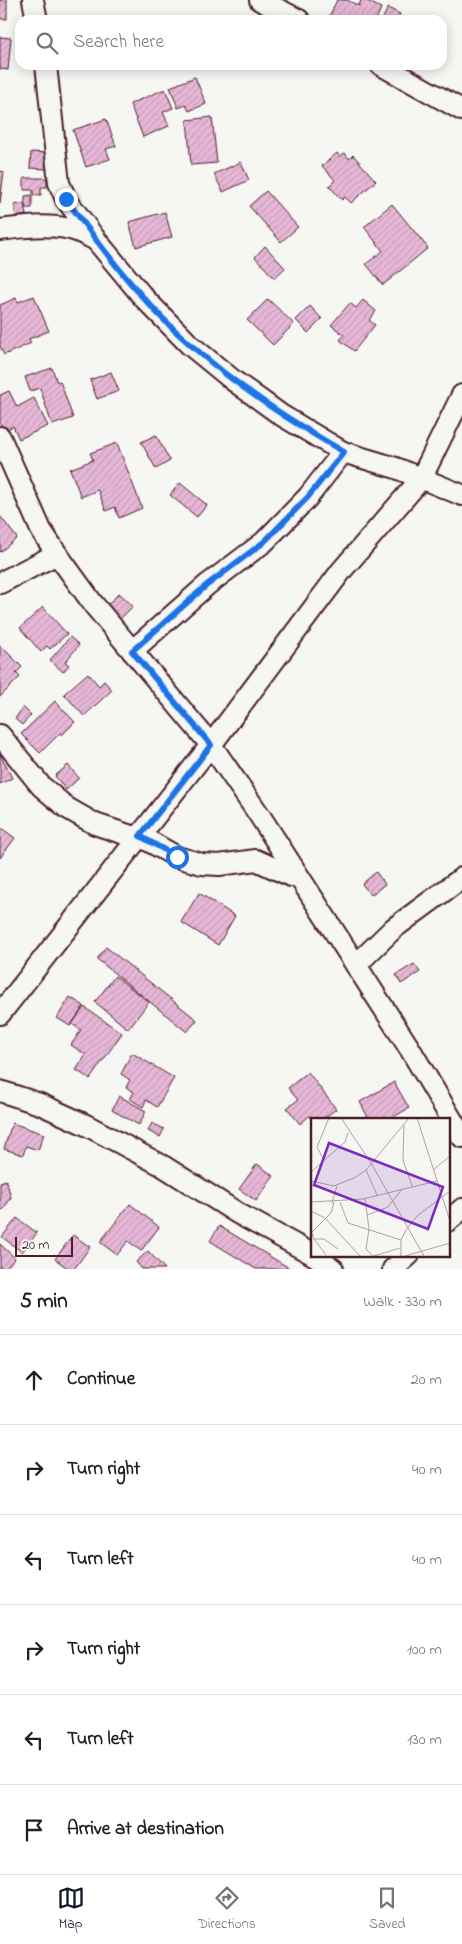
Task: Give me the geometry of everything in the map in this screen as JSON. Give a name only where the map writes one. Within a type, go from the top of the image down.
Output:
[{"type":"street","points":[[33,0],[36,15]]},
{"type":"street","points":[[260,0],[292,11]]},
{"type":"street","points":[[47,70],[59,183],[66,199],[96,240],[144,298],[190,345],[234,381],[281,415],[344,452],[396,468],[462,495]]},
{"type":"street","points":[[390,70],[462,110]]},
{"type":"street","points":[[0,230],[24,227],[52,227],[71,229],[96,240]]},
{"type":"street","points":[[0,1014],[211,745],[342,570],[421,479],[462,395]]},
{"type":"street","points":[[0,437],[41,530],[94,605],[211,745],[258,813],[410,1049],[462,1137]]},
{"type":"street","points":[[132,651],[207,585],[264,542],[308,497],[344,452]]},
{"type":"street","points":[[0,583],[57,554]]},
{"type":"street","points":[[0,735],[41,786],[67,808],[95,824],[131,836],[140,836],[177,857],[202,864],[219,865],[256,860],[291,876],[298,876]]},
{"type":"street","points":[[356,965],[394,928],[462,878]]},
{"type":"street","points":[[0,1091],[40,1104],[86,1125],[163,1166],[239,1214],[311,1254]]},
{"type":"street","points":[[450,1219],[462,1209]]},
{"type":"street","points":[[314,1256],[333,1269]]},
{"type":"street","points":[[393,1269],[408,1256]]},
{"type":"building","points":[[0,0],[7,0],[7,19],[0,19]]},
{"type":"building","points":[[337,0],[347,0],[359,6],[361,0],[365,0],[381,8],[378,15],[330,15]]},
{"type":"building","points":[[388,8],[400,14],[400,15],[384,15]]},
{"type":"building","points":[[0,37],[11,38],[8,70],[0,69]]},
{"type":"building","points":[[195,77],[206,104],[189,111],[186,105],[178,108],[170,87]]},
{"type":"building","points":[[165,89],[173,108],[163,112],[169,126],[143,137],[130,104]]},
{"type":"building","points":[[212,117],[217,163],[191,165],[187,120]]},
{"type":"building","points":[[106,119],[116,146],[106,149],[110,159],[86,167],[73,130]]},
{"type":"building","points":[[31,152],[48,153],[46,169],[30,168]]},
{"type":"building","points":[[337,153],[340,157],[345,153],[349,159],[353,155],[376,181],[351,203],[345,197],[342,200],[329,186],[335,180],[322,166]]},
{"type":"building","points":[[241,162],[249,180],[223,192],[214,174]]},
{"type":"building","points":[[0,171],[4,172],[0,203]]},
{"type":"building","points":[[24,178],[47,178],[47,187],[41,187],[41,195],[33,195],[33,190],[24,190]]},
{"type":"building","points":[[266,191],[298,227],[281,242],[249,206]]},
{"type":"building","points":[[32,195],[32,208],[25,208],[25,196]]},
{"type":"building","points":[[24,203],[26,215],[16,217],[14,205]]},
{"type":"building","points":[[392,204],[428,248],[383,285],[366,264],[383,251],[364,227]]},
{"type":"building","points":[[165,212],[172,237],[136,247],[129,222]]},
{"type":"building","points":[[265,246],[285,268],[274,278],[255,257]]},
{"type":"building","points":[[34,296],[49,331],[29,339],[31,343],[4,355],[0,346],[0,305],[16,298],[18,302]]},
{"type":"building","points":[[268,299],[294,324],[273,345],[247,320]]},
{"type":"building","points":[[363,300],[376,311],[369,320],[375,325],[354,351],[340,340],[344,335],[331,325],[350,303],[356,308]]},
{"type":"building","points":[[310,306],[322,319],[308,333],[296,320]]},
{"type":"building","points":[[52,368],[57,382],[60,381],[73,418],[52,425],[40,388],[30,391],[25,377]]},
{"type":"building","points":[[111,372],[119,391],[97,399],[90,380]]},
{"type":"building","points":[[9,391],[17,407],[34,398],[48,426],[19,439],[13,426],[4,431],[0,423],[0,395]]},
{"type":"building","points":[[156,435],[170,461],[156,469],[141,442]]},
{"type":"building","points":[[117,443],[142,508],[119,518],[115,507],[106,511],[98,490],[81,497],[70,469],[93,460],[90,453]]},
{"type":"building","points":[[180,483],[207,505],[197,517],[170,495]]},
{"type":"building","points":[[0,516],[17,538],[0,552]]},
{"type":"building","points":[[119,593],[133,606],[119,620],[106,607]]},
{"type":"building","points":[[43,607],[67,634],[50,649],[47,646],[41,652],[20,628]]},
{"type":"building","points":[[70,637],[79,645],[65,662],[69,665],[63,672],[50,660]]},
{"type":"building","points":[[0,645],[22,667],[16,673],[20,677],[0,697]]},
{"type":"building","points":[[88,673],[99,686],[104,681],[112,690],[84,716],[64,694]]},
{"type":"building","points":[[55,701],[75,722],[62,735],[60,733],[40,753],[21,734]]},
{"type":"building","points":[[23,707],[31,715],[22,725],[15,719]]},
{"type":"building","points":[[0,754],[12,778],[0,784]]},
{"type":"building","points":[[68,765],[79,778],[66,790],[55,776]]},
{"type":"building","points":[[0,827],[15,838],[0,858]]},
{"type":"building","points":[[376,872],[385,884],[371,895],[362,884]]},
{"type":"building","points":[[199,893],[235,916],[218,945],[181,922]]},
{"type":"building","points":[[106,947],[197,1020],[187,1032],[97,959]]},
{"type":"building","points":[[414,964],[420,972],[401,984],[396,975]]},
{"type":"building","points":[[115,976],[149,1002],[128,1029],[95,1002]]},
{"type":"building","points":[[70,997],[84,1006],[70,1026],[57,1018]]},
{"type":"building","points":[[84,1007],[122,1033],[90,1079],[76,1070],[86,1055],[71,1045],[81,1030],[72,1024]]},
{"type":"building","points":[[132,1053],[174,1078],[157,1107],[146,1100],[143,1107],[130,1099],[134,1092],[126,1087],[130,1080],[121,1074]]},
{"type":"building","points":[[308,1072],[336,1109],[324,1118],[311,1119],[309,1116],[300,1124],[287,1108],[298,1100],[288,1088]]},
{"type":"building","points":[[394,1082],[409,1108],[392,1118],[368,1118],[360,1102]]},
{"type":"building","points":[[119,1096],[146,1111],[139,1125],[112,1110]]},
{"type":"building","points":[[12,1123],[44,1134],[38,1150],[26,1146],[23,1155],[4,1149]]},
{"type":"building","points":[[152,1123],[164,1129],[160,1137],[148,1131]]},
{"type":"building","points":[[257,1164],[274,1176],[256,1201],[239,1189]]},
{"type":"building","points":[[6,1180],[11,1197],[4,1209],[0,1210],[0,1182]]},
{"type":"building","points":[[130,1204],[159,1227],[141,1251],[128,1241],[117,1255],[100,1242]]},
{"type":"building","points":[[17,1218],[37,1233],[22,1252],[2,1237]]},
{"type":"building","points":[[219,1226],[291,1269],[256,1269],[210,1241]]},
{"type":"building","points":[[73,1235],[90,1247],[74,1269],[69,1269],[55,1259]]},
{"type":"building","points":[[0,1244],[15,1258],[5,1269],[0,1269]]},
{"type":"building","points":[[148,1251],[165,1269],[142,1269],[136,1262]]},
{"type":"route","points":[[66,199],[114,263],[144,298],[190,345],[234,381],[281,415],[344,452],[308,497],[264,542],[207,585],[132,651],[211,745],[140,836],[177,857]]}]
